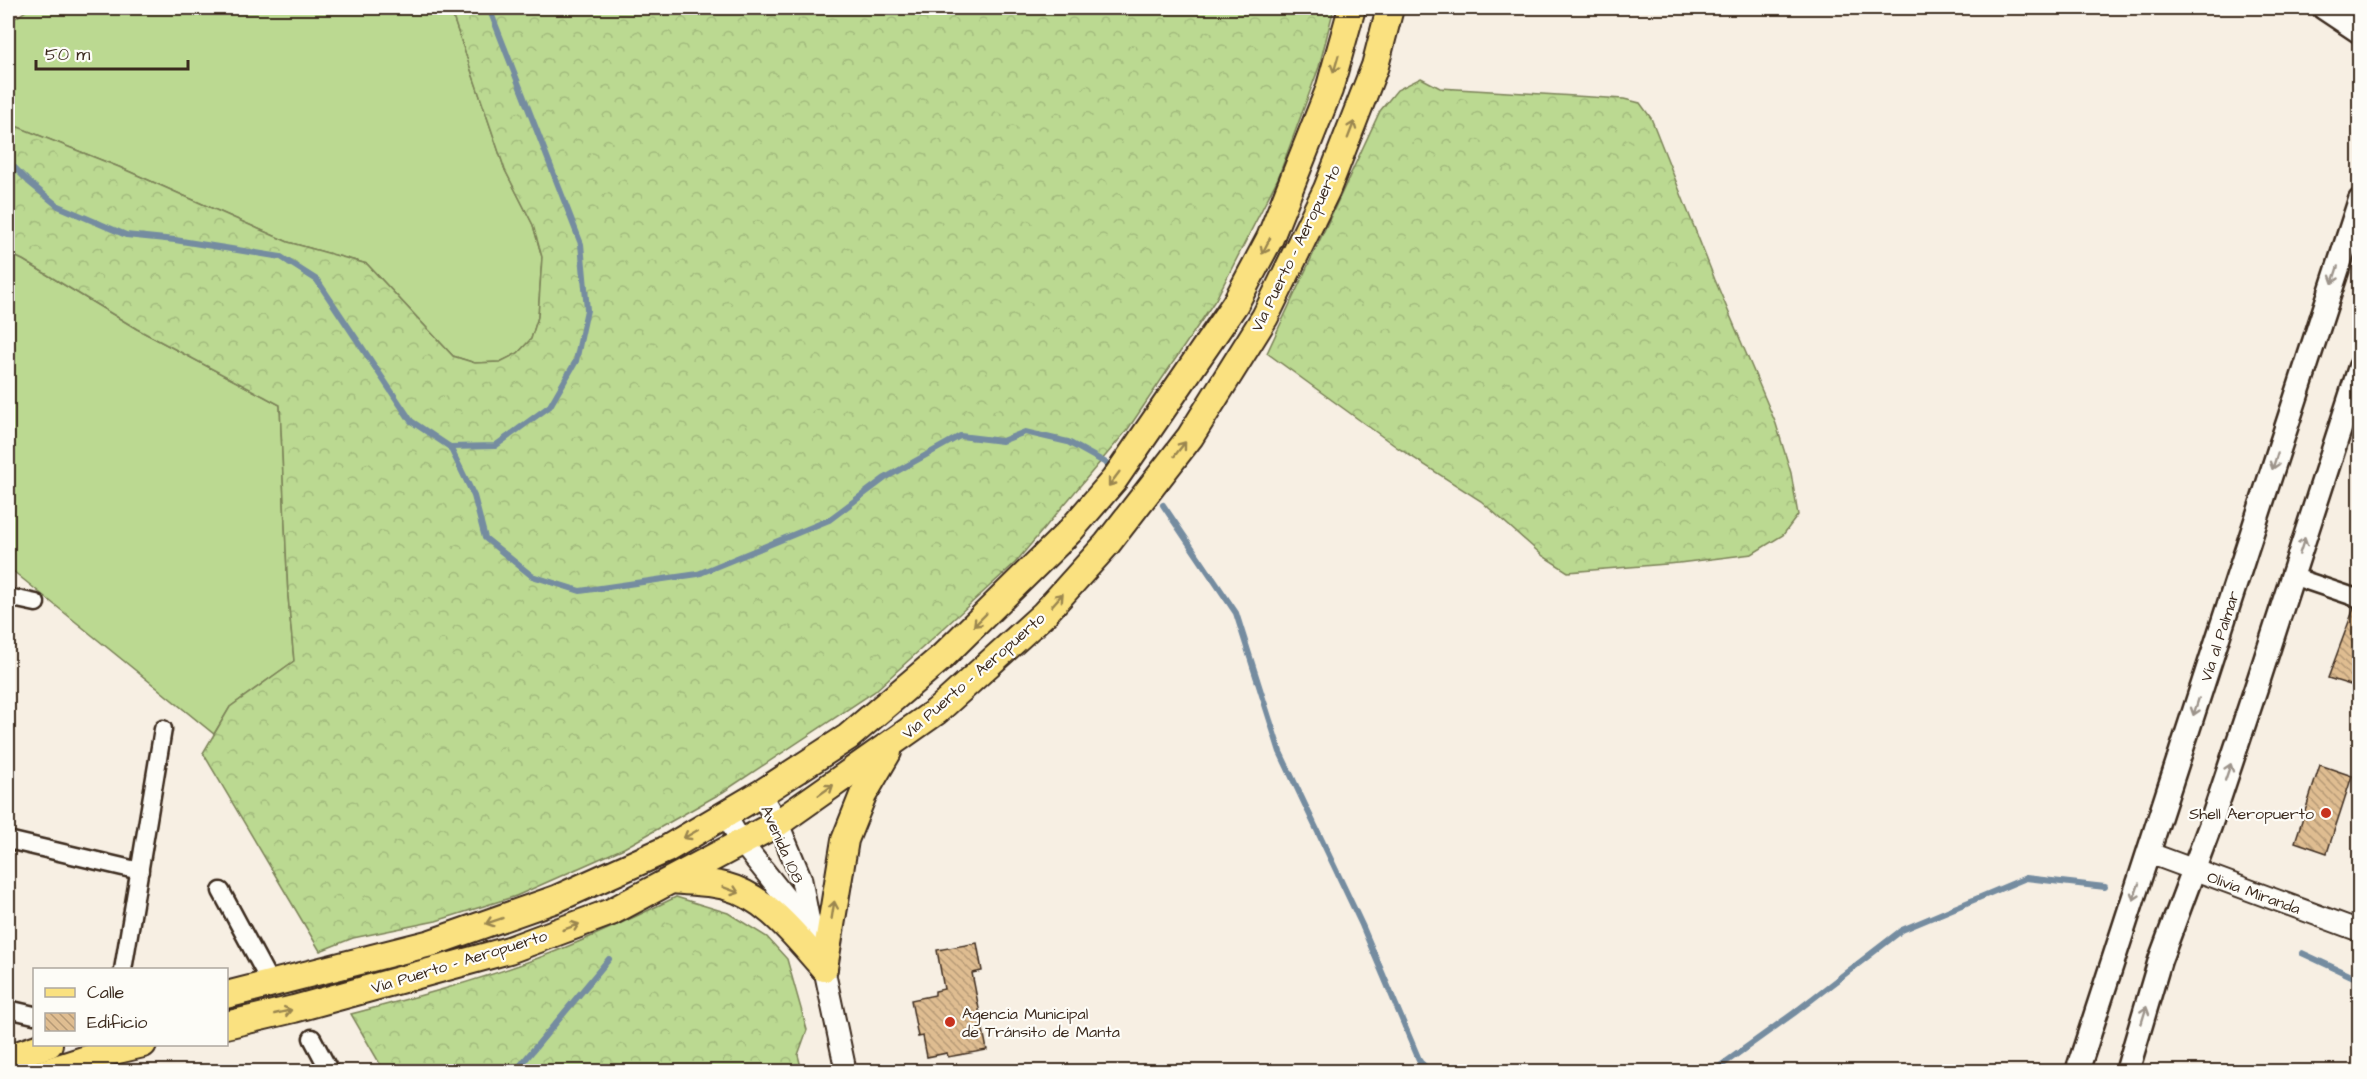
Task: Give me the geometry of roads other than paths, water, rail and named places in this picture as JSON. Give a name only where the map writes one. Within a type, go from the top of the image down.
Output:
[{"type":"main road","name":"Via Puerto - Aeropuerto","points":[[228,995],[431,943],[556,899],[665,850],[760,794],[848,737],[942,657],[1070,531],[1114,480],[1235,304],[1270,238],[1329,90],[1352,8]]},
{"type":"main road","name":"Via Puerto - Aeropuerto","points":[[228,1025],[294,1009],[509,950],[612,912],[778,824],[937,711],[1044,614],[1107,544],[1190,437],[1265,316],[1328,189],[1375,66],[1390,8]]},
{"type":"main road","points":[[2324,8],[2360,32]]},
{"type":"main road","name":"Vía al Palmar","points":[[2077,1071],[2360,200]]},
{"type":"main road","points":[[2127,1071],[2160,960],[2221,792],[2360,367]]},
{"type":"main road","points":[[824,968],[845,840],[863,795],[891,745]]},
{"type":"main road","points":[[674,880],[725,886],[753,898],[785,924],[824,968]]},
{"type":"main road","points":[[8,1058],[43,1046]]},
{"type":"main road","points":[[46,1071],[103,1062],[139,1046]]},
{"type":"street","points":[[2292,576],[2360,599]]},
{"type":"street","points":[[8,597],[36,603]]},
{"type":"street","points":[[123,968],[163,729]]},
{"type":"street","name":"Avenida 108","points":[[760,794],[778,824],[801,878],[812,930],[824,968],[846,1071]]},
{"type":"street","name":"Avenida 108","points":[[725,814],[742,843],[812,930]]},
{"type":"street","points":[[8,840],[140,871]]},
{"type":"street","name":"Olivia Miranda","points":[[2149,853],[2360,931]]},
{"type":"street","points":[[221,891],[271,984]]},
{"type":"street","points":[[8,1009],[33,1015]]},
{"type":"street","points":[[312,1038],[330,1071]]},
{"type":"waterway","points":[[8,161],[58,206],[126,235],[175,240],[281,257],[317,280],[411,421],[450,447],[495,446],[550,406],[576,361],[587,310],[581,244],[489,8]]},
{"type":"waterway","points":[[450,447],[474,496],[485,538],[532,576],[580,591],[698,574],[829,520],[885,478],[960,436],[1002,441],[1025,432],[1068,442],[1106,463]]},
{"type":"waterway","points":[[1163,505],[1236,613],[1280,752],[1362,925],[1420,1062],[1431,1072]]},
{"type":"waterway","points":[[1712,1072],[1794,1013],[1902,930],[2026,878],[2105,887]]},
{"type":"waterway","points":[[2302,953],[2360,980]]},
{"type":"waterway","points":[[515,1072],[609,959]]},
{"type":"place","name":"Shell Aeropuerto","points":[[2326,813]]},
{"type":"place","name":"Agencia Municipal de Tránsito de Manta","points":[[950,1022]]}]
